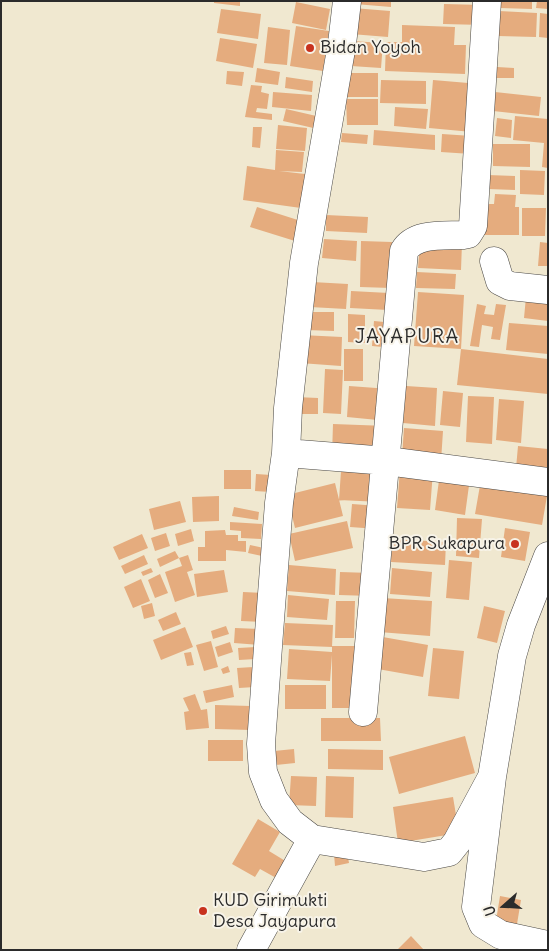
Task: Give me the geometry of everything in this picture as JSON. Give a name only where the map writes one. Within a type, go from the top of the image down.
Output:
[{"type":"street","points":[[347,1],[342,44],[304,263],[288,408],[286,453],[279,503],[268,633],[261,744],[263,772],[274,800],[290,822],[312,839],[424,857],[449,852],[457,842],[492,777]]},
{"type":"street","points":[[363,712],[387,461],[404,251],[408,245],[420,238],[468,234],[473,226],[487,1]]},
{"type":"street","points":[[494,261],[500,281],[510,286],[548,290]]},
{"type":"street","points":[[286,453],[387,461],[548,482]]},
{"type":"street","points":[[548,556],[521,625],[512,656],[492,777],[476,907],[482,924],[501,935],[548,945]]},
{"type":"street","points":[[251,950],[312,839]]},
{"type":"building","points":[[214,1],[240,1],[240,6],[214,3]]},
{"type":"building","points":[[355,1],[391,1],[391,7],[355,4]]},
{"type":"building","points":[[500,1],[532,1],[532,9],[500,8]]},
{"type":"building","points":[[537,1],[548,1],[548,9],[536,8]]},
{"type":"building","points":[[296,2],[330,9],[326,30],[292,23]]},
{"type":"building","points":[[444,4],[483,5],[483,25],[443,24]]},
{"type":"building","points":[[353,8],[390,11],[388,37],[351,34]]},
{"type":"building","points":[[221,9],[261,14],[258,39],[217,33]]},
{"type":"building","points":[[499,11],[537,13],[536,37],[498,36]]},
{"type":"building","points":[[540,13],[548,14],[548,38],[539,37]]},
{"type":"building","points":[[402,25],[455,27],[454,45],[466,45],[465,74],[385,71],[386,42],[402,42]]},
{"type":"building","name":"Bidan Yoyoh","points":[[296,26],[329,31],[323,71],[290,66]]},
{"type":"building","points":[[268,27],[290,30],[287,65],[264,63]]},
{"type":"building","points":[[220,38],[257,44],[253,68],[216,61]]},
{"type":"building","points":[[352,41],[383,43],[381,68],[351,66]]},
{"type":"building","points":[[497,67],[514,68],[514,78],[496,78]]},
{"type":"building","points":[[257,68],[280,72],[278,85],[255,82]]},
{"type":"building","points":[[227,71],[244,72],[242,86],[226,84]]},
{"type":"building","points":[[346,73],[378,73],[378,97],[347,97]]},
{"type":"building","points":[[286,77],[313,81],[312,92],[285,88]]},
{"type":"building","points":[[381,80],[426,81],[426,104],[380,103]]},
{"type":"building","points":[[433,80],[480,84],[472,132],[429,128]]},
{"type":"building","points":[[251,85],[262,86],[261,92],[269,94],[267,109],[257,108],[256,112],[272,114],[272,120],[245,117]]},
{"type":"building","points":[[273,92],[312,95],[311,111],[272,107]]},
{"type":"building","points":[[495,92],[541,97],[539,116],[493,111]]},
{"type":"building","points":[[346,99],[378,99],[378,125],[347,125]]},
{"type":"building","points":[[395,107],[428,109],[426,129],[394,126]]},
{"type":"building","points":[[286,109],[325,118],[322,130],[283,121]]},
{"type":"building","points":[[515,116],[548,119],[548,168],[542,167],[544,143],[513,140]]},
{"type":"building","points":[[497,118],[512,120],[511,138],[495,136]]},
{"type":"building","points":[[278,125],[307,128],[305,151],[276,149]]},
{"type":"building","points":[[253,127],[262,127],[260,148],[252,147]]},
{"type":"building","points":[[374,130],[435,135],[435,150],[373,145]]},
{"type":"building","points":[[342,133],[368,135],[367,144],[341,142]]},
{"type":"building","points":[[442,134],[472,136],[471,154],[441,152]]},
{"type":"building","points":[[493,144],[530,144],[530,167],[493,166]]},
{"type":"building","points":[[276,150],[304,152],[302,172],[279,171],[305,174],[301,208],[243,200],[247,166],[275,170]]},
{"type":"building","points":[[520,170],[545,171],[544,195],[520,194]]},
{"type":"building","points":[[488,175],[515,176],[515,190],[488,189]]},
{"type":"building","points":[[495,194],[516,195],[515,207],[519,207],[519,235],[481,235],[481,204],[494,204]]},
{"type":"building","points":[[257,207],[301,221],[295,241],[250,227]]},
{"type":"building","points":[[522,208],[546,208],[545,236],[522,236]]},
{"type":"building","points":[[326,215],[368,217],[367,233],[326,231]]},
{"type":"building","points":[[324,239],[357,241],[356,261],[322,258]]},
{"type":"building","points":[[361,241],[392,242],[391,288],[360,287]]},
{"type":"building","points":[[420,242],[462,243],[461,270],[418,268]]},
{"type":"building","points":[[540,242],[548,243],[548,266],[538,266]]},
{"type":"building","points":[[417,272],[456,274],[455,289],[416,288]]},
{"type":"building","points":[[312,282],[348,284],[346,309],[310,307]]},
{"type":"building","points":[[351,291],[389,293],[388,310],[350,308]]},
{"type":"building","points":[[418,292],[464,295],[461,349],[414,346]]},
{"type":"building","points":[[526,297],[548,299],[548,321],[524,318]]},
{"type":"building","points":[[477,304],[486,306],[484,314],[494,315],[496,304],[506,305],[500,340],[491,339],[493,327],[482,325],[479,347],[470,346]]},
{"type":"building","points":[[306,312],[334,312],[334,331],[306,330]]},
{"type":"building","points":[[348,314],[365,315],[365,343],[348,342]]},
{"type":"building","points":[[374,321],[395,323],[394,348],[372,346]]},
{"type":"building","points":[[509,323],[548,326],[548,354],[506,350]]},
{"type":"building","points":[[301,335],[342,337],[341,366],[300,363]]},
{"type":"building","points":[[344,349],[363,349],[363,381],[344,381]]},
{"type":"building","points":[[461,349],[548,359],[548,394],[457,385]]},
{"type":"building","points":[[325,369],[343,370],[341,414],[323,413]]},
{"type":"building","points":[[349,386],[390,389],[388,421],[347,417]]},
{"type":"building","points":[[406,386],[437,388],[435,426],[403,423]]},
{"type":"building","points":[[443,391],[463,393],[460,427],[440,425]]},
{"type":"building","points":[[468,396],[494,397],[492,444],[466,442]]},
{"type":"building","points":[[296,397],[318,398],[318,414],[296,414]]},
{"type":"building","points":[[499,399],[524,401],[521,443],[496,440]]},
{"type":"building","points":[[333,424],[387,426],[386,457],[332,455]]},
{"type":"building","points":[[404,428],[443,431],[441,461],[402,457]]},
{"type":"building","points":[[518,446],[548,449],[548,472],[516,468]]},
{"type":"building","points":[[400,469],[433,471],[430,510],[397,508]]},
{"type":"building","points":[[224,470],[251,470],[251,489],[224,489]]},
{"type":"building","points":[[341,471],[382,473],[381,502],[339,500]]},
{"type":"building","points":[[440,473],[470,478],[465,515],[435,510]]},
{"type":"building","points":[[256,474],[271,475],[270,492],[255,491]]},
{"type":"building","points":[[482,474],[548,490],[542,525],[475,514]]},
{"type":"building","points":[[335,483],[343,516],[295,528],[287,495]]},
{"type":"building","points":[[219,496],[219,521],[193,522],[192,497]]},
{"type":"building","points":[[180,501],[186,522],[154,530],[149,509]]},
{"type":"building","points":[[352,504],[379,506],[378,529],[350,527]]},
{"type":"building","points":[[234,507],[259,512],[258,520],[232,516]]},
{"type":"building","points":[[457,518],[482,519],[479,558],[456,556]]},
{"type":"building","points":[[347,521],[353,548],[295,561],[289,534]]},
{"type":"building","points":[[230,522],[262,524],[261,539],[241,538],[241,531],[230,530]]},
{"type":"building","name":"BPR Sukapura","points":[[505,528],[530,532],[525,561],[501,557]]},
{"type":"building","points":[[191,529],[194,541],[178,546],[175,534]]},
{"type":"building","points":[[225,530],[226,535],[238,535],[238,541],[246,541],[246,552],[226,550],[226,561],[198,561],[198,547],[205,547],[205,531]]},
{"type":"building","points":[[166,533],[170,546],[155,551],[151,538]]},
{"type":"building","points":[[142,534],[148,548],[119,560],[113,547]]},
{"type":"building","points":[[392,539],[446,542],[445,565],[391,562]]},
{"type":"building","points":[[250,545],[264,548],[262,556],[248,553]]},
{"type":"building","points":[[175,551],[179,558],[160,567],[157,559]]},
{"type":"building","points":[[144,555],[148,564],[125,574],[121,566]]},
{"type":"building","points":[[188,555],[193,570],[187,572],[195,595],[175,602],[165,572],[182,566],[179,558]]},
{"type":"building","points":[[449,560],[472,562],[469,600],[446,598]]},
{"type":"building","points":[[289,565],[336,569],[335,595],[287,591]]},
{"type":"building","points":[[151,568],[153,572],[143,576],[141,572]]},
{"type":"building","points":[[392,568],[432,572],[430,597],[390,594]]},
{"type":"building","points":[[224,570],[228,592],[197,597],[194,574]]},
{"type":"building","points":[[340,572],[371,573],[371,596],[339,595]]},
{"type":"building","points":[[160,574],[168,593],[155,598],[148,580]]},
{"type":"building","points":[[141,579],[150,601],[133,608],[124,587]]},
{"type":"building","points":[[243,592],[264,593],[263,622],[241,621]]},
{"type":"building","points":[[288,595],[329,599],[327,620],[287,617]]},
{"type":"building","points":[[382,598],[432,601],[430,636],[379,632]]},
{"type":"building","points":[[336,601],[355,601],[354,638],[335,638]]},
{"type":"building","points":[[152,603],[155,616],[144,619],[141,606]]},
{"type":"building","points":[[484,606],[505,611],[497,643],[477,638]]},
{"type":"building","points":[[176,612],[181,624],[163,631],[158,620]]},
{"type":"building","points":[[285,623],[333,625],[332,647],[283,645]]},
{"type":"building","points":[[226,626],[229,634],[213,639],[211,631]]},
{"type":"building","points":[[185,627],[193,647],[161,660],[153,640]]},
{"type":"building","points":[[235,628],[260,629],[260,645],[234,643]]},
{"type":"building","points":[[377,636],[428,645],[423,677],[372,668]]},
{"type":"building","points":[[211,641],[218,667],[204,671],[196,645]]},
{"type":"building","points":[[230,642],[233,652],[218,657],[215,647]]},
{"type":"building","points":[[332,646],[361,646],[360,708],[332,708],[332,655],[330,681],[287,679],[289,649],[332,652]]},
{"type":"building","points":[[256,647],[256,659],[239,660],[238,648]]},
{"type":"building","points":[[433,648],[464,651],[459,699],[428,696]]},
{"type":"building","points":[[191,652],[194,665],[187,666],[184,653]]},
{"type":"building","points":[[228,666],[230,672],[223,674],[221,669]]},
{"type":"building","points":[[253,667],[255,687],[239,688],[237,668]]},
{"type":"building","points":[[232,685],[234,697],[206,703],[203,691]]},
{"type":"building","points":[[285,685],[326,685],[326,709],[285,709]]},
{"type":"building","points":[[195,694],[201,710],[207,709],[209,728],[186,730],[184,712],[189,711],[183,698]]},
{"type":"building","points":[[215,705],[251,706],[251,730],[215,729]]},
{"type":"building","points":[[321,718],[380,718],[381,741],[321,741]]},
{"type":"building","points":[[465,736],[475,773],[399,794],[389,757]]},
{"type":"building","points":[[208,740],[243,740],[243,761],[208,761]]},
{"type":"building","points":[[294,749],[295,763],[276,765],[274,751]]},
{"type":"building","points":[[328,749],[383,750],[383,770],[328,769]]},
{"type":"building","points":[[291,776],[317,777],[316,806],[289,805]]},
{"type":"building","points":[[326,776],[354,777],[353,818],[325,817]]},
{"type":"building","points":[[453,797],[459,833],[398,843],[393,807]]},
{"type":"building","points":[[258,819],[280,832],[269,851],[287,862],[278,879],[260,869],[255,877],[232,864]]},
{"type":"building","points":[[347,852],[349,863],[335,866],[334,854]]},
{"type":"building","points":[[500,896],[521,900],[517,924],[496,921]]},
{"type":"building","points":[[411,936],[424,950],[397,950]]},
{"type":"place","name":"Bidan Yoyoh","points":[[310,48]]},
{"type":"place","name":"BPR Sukapura","points":[[515,544]]},
{"type":"place","name":"KUD Girimukti Desa Jayapura","points":[[203,911]]},
{"type":"district","name":"JAYAPURA","points":[[407,337]]}]
